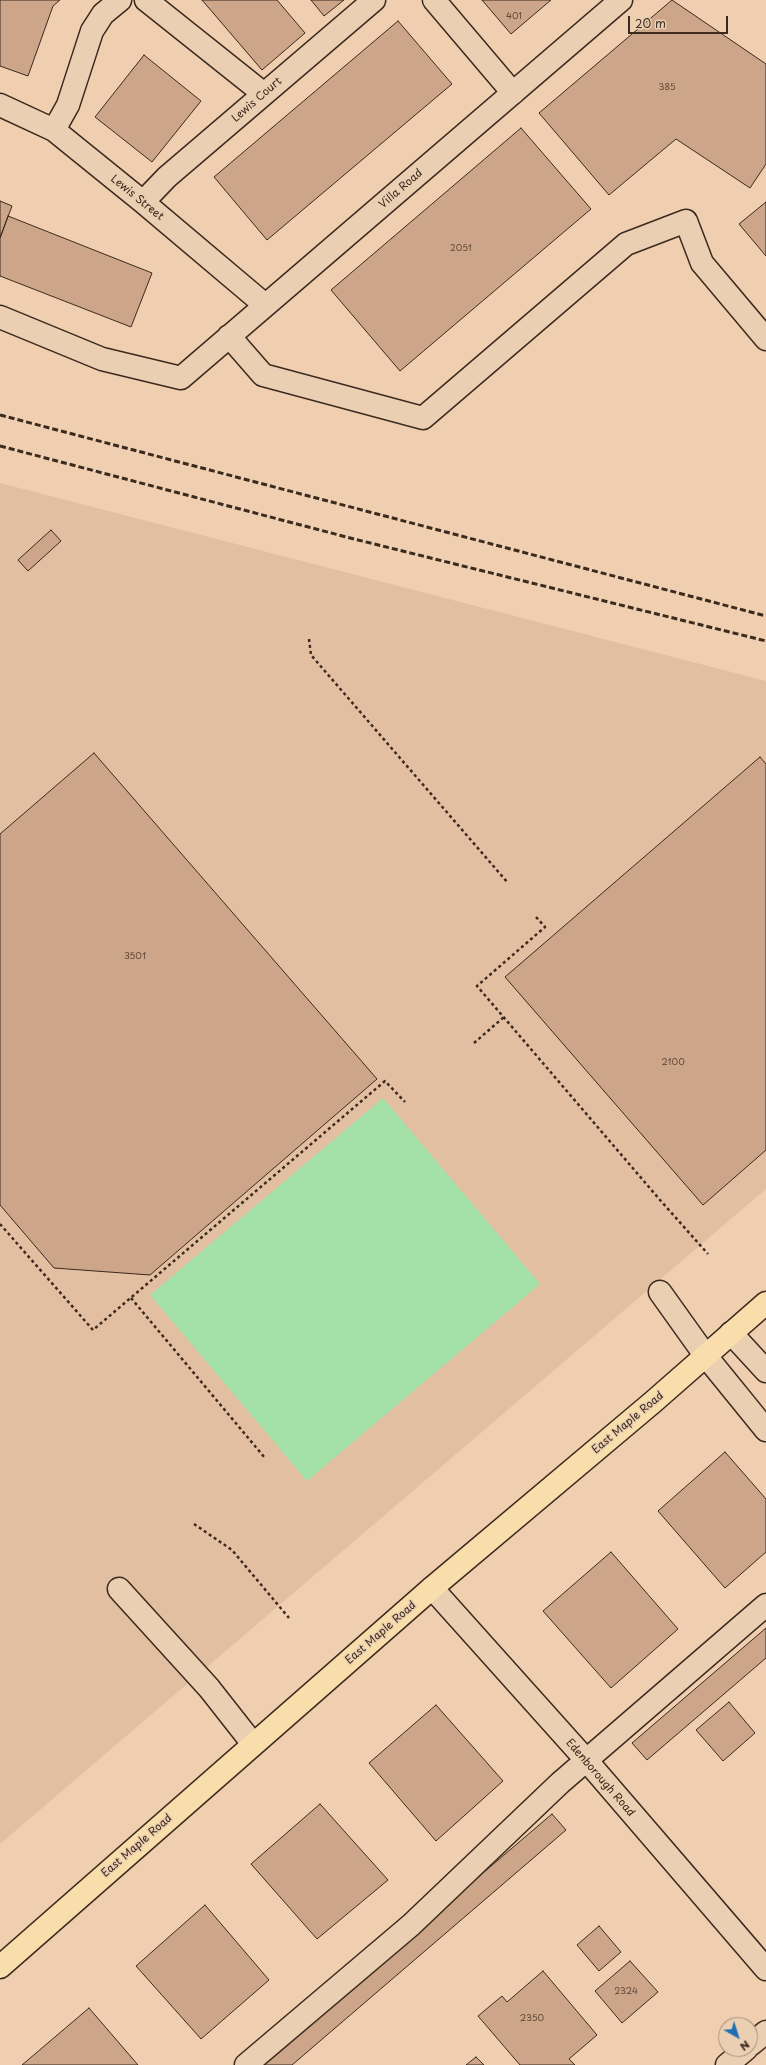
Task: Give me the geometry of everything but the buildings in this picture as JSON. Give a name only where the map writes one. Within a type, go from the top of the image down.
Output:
[{"type":"main road","name":"East Maple Road","points":[[1,1963],[432,1588],[653,1402],[766,1303]]},
{"type":"street","points":[[54,130],[68,105],[92,31],[103,14],[120,0]]},
{"type":"street","points":[[146,0],[264,94]]},
{"type":"street","name":"Lewis Court","points":[[143,202],[167,177],[374,0]]},
{"type":"street","points":[[434,0],[513,93]]},
{"type":"street","name":"Villa Road","points":[[0,317],[102,359],[181,378],[621,0]]},
{"type":"street","name":"Lewis Street","points":[[0,105],[54,130],[143,202],[265,305]]},
{"type":"street","points":[[229,336],[263,375],[423,418],[626,244],[686,221],[702,263],[766,339]]},
{"type":"street","points":[[660,1292],[705,1355],[766,1430]]},
{"type":"street","points":[[731,1333],[766,1371]]},
{"type":"street","name":"Edenborough Road","points":[[432,1588],[587,1761],[766,1969]]},
{"type":"street","points":[[119,1589],[209,1688],[253,1744]]},
{"type":"street","points":[[246,2065],[411,1925],[560,1783],[766,1605]]},
{"type":"street","points":[[758,2038],[766,2032]]},
{"type":"street","points":[[727,2065],[736,2057]]},
{"type":"path","points":[[309,639],[311,655],[508,883]]},
{"type":"path","points":[[536,917],[545,927],[477,986],[708,1254]]},
{"type":"path","points":[[474,1043],[504,1017]]},
{"type":"path","points":[[0,1224],[93,1330],[385,1081],[405,1102]]},
{"type":"path","points":[[130,1298],[265,1458]]},
{"type":"path","points":[[194,1524],[232,1550],[289,1618]]},
{"type":"shaded area","points":[[0,483],[766,681],[766,1189],[0,1844]]},
{"type":"green space","points":[[383,1098],[540,1284],[307,1481],[150,1295]]},
{"type":"railway","points":[[0,415],[766,616]]},
{"type":"railway","points":[[0,446],[354,539],[766,641]]}]
